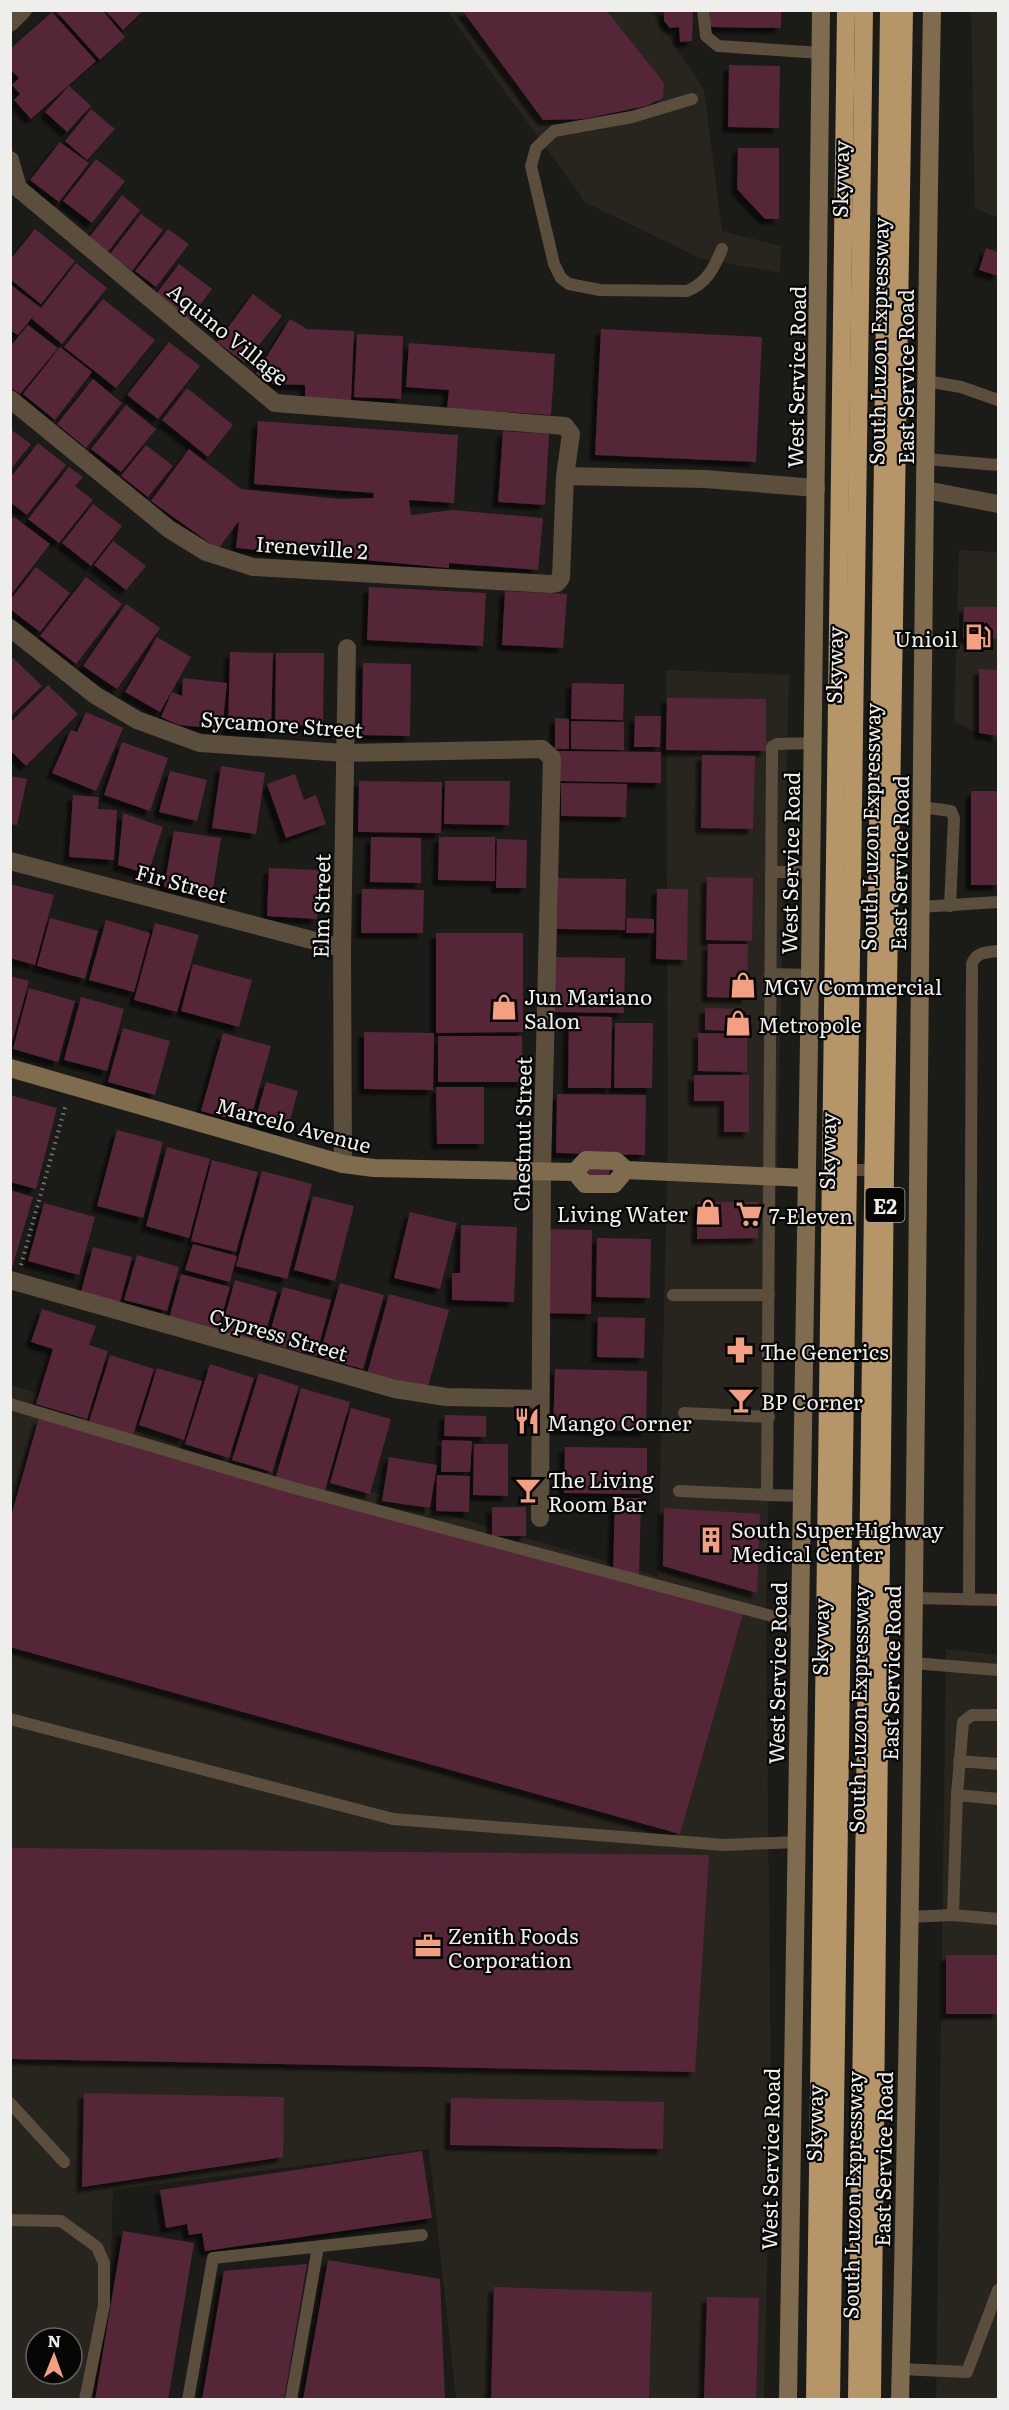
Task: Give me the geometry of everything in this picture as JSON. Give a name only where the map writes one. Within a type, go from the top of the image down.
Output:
[{"type":"highway","name":"South Luzon Expressway","points":[[815,2400],[846,10]]},
{"type":"highway","name":"Skyway","points":[[831,2400],[864,10]]},
{"type":"highway","name":"E2","points":[[857,2400],[889,10]]},
{"type":"highway","name":"South Luzon Expressway","points":[[872,2400],[885,1170],[904,10]]},
{"type":"main road","name":"West Service Road","points":[[788,2400],[798,1623],[810,975],[821,10]]},
{"type":"main road","name":"East Service Road","points":[[900,2400],[913,1663],[921,807],[932,10]]},
{"type":"main road","name":"Marcelo Avenue","points":[[10,1068],[343,1164],[374,1168],[575,1172],[586,1160],[616,1161],[626,1170],[805,1178]]},
{"type":"street","points":[[10,23],[23,10]]},
{"type":"street","name":"Aquino Village","points":[[10,160],[14,189],[275,403],[558,424]]},
{"type":"street","name":"Ireneville 2","points":[[10,399],[169,529],[206,552],[253,567],[557,583],[563,572],[565,476],[571,434],[565,426],[558,424]]},
{"type":"street","points":[[565,476],[705,479],[816,488]]},
{"type":"street","points":[[926,490],[999,504]]},
{"type":"street","name":"Sycamore Street","points":[[10,628],[95,695],[137,720],[200,743],[344,753],[542,749],[547,752]]},
{"type":"street","name":"Elm Street","points":[[343,1164],[342,948],[347,648]]},
{"type":"street","name":"Chestnut Street","points":[[540,1518],[542,1172],[553,766],[547,752]]},
{"type":"street","name":"Fir Street","points":[[10,861],[342,948]]},
{"type":"street","name":"Cypress Street","points":[[13,1281],[395,1389],[446,1397],[540,1399]]},
{"type":"lane","points":[[703,10],[706,36],[718,46],[821,54]]},
{"type":"lane","points":[[692,99],[663,110],[563,128],[547,136],[536,148],[531,166],[538,202],[554,264],[561,278],[584,288],[687,291],[696,288],[709,276],[722,249]]},
{"type":"lane","points":[[926,381],[961,387],[999,400]]},
{"type":"lane","points":[[926,459],[999,465]]},
{"type":"lane","points":[[767,1495],[772,747],[786,742],[813,743]]},
{"type":"lane","points":[[921,807],[942,808],[951,811],[954,818],[950,906]]},
{"type":"lane","points":[[772,872],[811,872]]},
{"type":"lane","points":[[920,907],[999,903]]},
{"type":"lane","points":[[969,1600],[972,964],[974,957],[981,953],[999,951]]},
{"type":"lane","points":[[770,974],[810,975]]},
{"type":"lane","points":[[831,1169],[885,1170]]},
{"type":"lane","points":[[673,1295],[769,1295]]},
{"type":"lane","points":[[10,1404],[290,1488],[798,1623]]},
{"type":"lane","points":[[684,1413],[769,1417]]},
{"type":"lane","points":[[679,1491],[801,1496]]},
{"type":"lane","points":[[913,1598],[999,1600]]},
{"type":"lane","points":[[913,1663],[999,1670]]},
{"type":"lane","points":[[953,1915],[957,1795],[963,1722],[972,1715],[999,1715]]},
{"type":"lane","points":[[10,1719],[393,1819],[724,1845],[796,1842]]},
{"type":"lane","points":[[959,1761],[999,1764]]},
{"type":"lane","points":[[957,1795],[999,1799]]},
{"type":"lane","points":[[908,1917],[953,1915],[999,1919]]},
{"type":"lane","points":[[10,2103],[64,2162]]},
{"type":"lane","points":[[10,2220],[61,2221],[97,2247],[104,2263],[104,2305],[85,2400]]},
{"type":"lane","points":[[188,2400],[213,2258],[422,2235]]},
{"type":"lane","points":[[291,2400],[318,2247]]},
{"type":"lane","points":[[901,2369],[968,2372],[999,2290]]},
{"type":"path","points":[[13,1281],[72,1086]]},
{"type":"shaded area","points":[[447,11],[651,11],[704,89],[722,231],[781,246],[780,273],[699,258],[585,202]]},
{"type":"shaded area","points":[[971,11],[998,11],[998,217],[975,209]]},
{"type":"shaded area","name":"Unioil","points":[[959,550],[998,552],[998,742],[954,722]]},
{"type":"shaded area","points":[[666,670],[789,675],[766,1609],[771,2100],[764,2399],[456,2399],[429,2149],[113,2190],[110,2294],[93,2399],[11,2399],[10,1385],[658,1577],[668,1134]]},
{"type":"shaded area","points":[[946,1649],[998,1655],[998,2399],[936,2400]]},
{"type":"building","points":[[55,10],[102,10],[125,37],[100,60]]},
{"type":"building","points":[[105,10],[144,10],[123,30]]},
{"type":"building","points":[[462,10],[606,10],[664,83],[663,98],[646,106],[583,119],[543,120]]},
{"type":"building","points":[[664,10],[693,10],[692,41],[680,42],[679,27],[670,28],[664,21]]},
{"type":"building","points":[[710,10],[781,10],[781,28],[709,27]]},
{"type":"building","points":[[52,12],[96,61],[31,119],[14,100],[20,94],[12,85],[19,78],[10,69],[10,49]]},
{"type":"building","points":[[729,65],[780,66],[779,128],[728,127]]},
{"type":"building","points":[[69,86],[91,106],[67,132],[45,112]]},
{"type":"building","points":[[91,109],[115,129],[87,160],[65,141]]},
{"type":"building","points":[[60,142],[89,163],[59,202],[30,180]]},
{"type":"building","points":[[738,148],[779,148],[779,219],[765,219],[737,189]]},
{"type":"building","points":[[96,159],[125,181],[92,223],[63,201]]},
{"type":"building","points":[[122,195],[140,210],[107,253],[88,239]]},
{"type":"building","points":[[141,214],[163,230],[132,271],[110,254]]},
{"type":"building","points":[[35,229],[75,261],[41,304],[10,279],[10,260]]},
{"type":"building","points":[[168,229],[189,244],[156,287],[135,271]]},
{"type":"building","points":[[986,248],[998,252],[998,276],[979,270]]},
{"type":"building","points":[[76,263],[107,288],[62,344],[32,319],[35,314],[18,335],[10,330],[10,284],[41,308]]},
{"type":"building","points":[[179,264],[212,289],[187,322],[154,297]]},
{"type":"building","points":[[253,294],[282,316],[245,363],[217,342]]},
{"type":"building","points":[[103,299],[155,340],[116,388],[64,347]]},
{"type":"building","points":[[290,319],[307,329],[354,331],[351,401],[305,399],[305,385],[273,384],[256,374]]},
{"type":"building","points":[[28,325],[58,348],[20,394],[10,387],[10,347]]},
{"type":"building","points":[[601,329],[762,337],[756,462],[595,455]]},
{"type":"building","points":[[357,334],[403,336],[401,399],[354,397]]},
{"type":"building","points":[[169,342],[200,366],[158,419],[127,395]]},
{"type":"building","points":[[409,343],[555,354],[551,415],[447,408],[449,390],[406,387]]},
{"type":"building","points":[[60,347],[92,372],[55,420],[23,394]]},
{"type":"building","points":[[93,379],[122,403],[86,448],[57,424]]},
{"type":"building","points":[[187,388],[233,425],[208,457],[162,420]]},
{"type":"building","points":[[126,405],[156,429],[121,472],[91,449]]},
{"type":"building","points":[[258,421],[458,435],[454,503],[409,500],[411,515],[453,510],[543,518],[538,570],[449,563],[449,568],[236,548],[239,521],[218,549],[151,501],[189,449],[241,489],[339,499],[373,498],[374,493],[254,484]]},
{"type":"building","points":[[10,429],[31,444],[10,470]]},
{"type":"building","points":[[503,431],[549,434],[545,505],[498,502]]},
{"type":"building","points":[[38,443],[66,465],[27,515],[10,502],[10,478]]},
{"type":"building","points":[[146,445],[173,466],[148,497],[121,476]]},
{"type":"building","points":[[69,467],[83,477],[75,486],[93,500],[59,543],[28,519]]},
{"type":"building","points":[[93,504],[122,526],[91,566],[62,543]]},
{"type":"building","points":[[14,517],[50,544],[10,596],[10,521]]},
{"type":"building","points":[[113,541],[146,566],[126,590],[94,565]]},
{"type":"building","points":[[36,567],[70,593],[40,632],[10,609],[10,600]]},
{"type":"building","points":[[86,577],[122,604],[76,664],[40,636]]},
{"type":"building","points":[[369,587],[486,593],[483,646],[367,640]]},
{"type":"building","points":[[505,591],[567,594],[563,648],[502,645]]},
{"type":"building","points":[[126,604],[160,628],[117,689],[83,666]]},
{"type":"building","points":[[964,607],[998,607],[998,639],[963,638]]},
{"type":"building","points":[[157,637],[191,657],[160,712],[125,692]]},
{"type":"building","points":[[230,652],[273,653],[271,732],[228,731]]},
{"type":"building","points":[[276,653],[324,653],[323,726],[275,725]]},
{"type":"building","points":[[13,658],[42,686],[10,717],[10,660]]},
{"type":"building","points":[[363,663],[411,664],[410,736],[362,735]]},
{"type":"building","points":[[979,669],[998,670],[998,736],[979,733]]},
{"type":"building","points":[[183,678],[227,683],[222,729],[179,725],[161,717],[172,692],[182,696]]},
{"type":"building","points":[[572,683],[624,684],[623,720],[571,719]]},
{"type":"building","points":[[48,685],[78,714],[26,766],[10,750],[10,723]]},
{"type":"building","points":[[667,698],[766,699],[766,751],[666,750]]},
{"type":"building","points":[[86,712],[123,728],[96,791],[52,773],[71,730],[77,732]]},
{"type":"building","points":[[635,716],[661,716],[660,747],[634,747]]},
{"type":"building","points":[[555,718],[569,719],[569,749],[555,749]]},
{"type":"building","points":[[571,721],[624,722],[624,750],[571,749]]},
{"type":"building","points":[[122,742],[168,758],[150,811],[104,795]]},
{"type":"building","points":[[558,751],[661,752],[661,783],[558,781]]},
{"type":"building","points":[[702,755],[755,756],[753,829],[701,828]]},
{"type":"building","points":[[221,766],[265,773],[256,834],[212,828]]},
{"type":"building","points":[[170,771],[207,780],[197,821],[159,812]]},
{"type":"building","points":[[295,774],[304,800],[316,795],[326,824],[286,838],[267,784]]},
{"type":"building","points":[[10,776],[27,779],[17,825],[10,824]]},
{"type":"building","points":[[359,781],[442,782],[441,833],[358,832]]},
{"type":"building","points":[[445,781],[510,781],[509,825],[444,824]]},
{"type":"building","points":[[561,783],[627,784],[626,817],[561,816]]},
{"type":"building","points":[[971,791],[998,791],[998,885],[971,885]]},
{"type":"building","points":[[73,795],[99,797],[98,809],[117,810],[114,860],[69,857]]},
{"type":"building","points":[[123,813],[163,827],[148,874],[118,865]]},
{"type":"building","points":[[174,831],[221,838],[212,895],[164,887]]},
{"type":"building","points":[[371,837],[421,838],[421,883],[370,882]]},
{"type":"building","points":[[439,837],[495,837],[495,881],[438,880]]},
{"type":"building","points":[[497,839],[527,840],[526,888],[496,888]]},
{"type":"building","points":[[269,868],[319,870],[317,919],[267,916]]},
{"type":"building","points":[[707,877],[753,878],[752,941],[706,940]]},
{"type":"building","points":[[558,878],[626,879],[625,930],[557,929]]},
{"type":"building","points":[[10,884],[54,895],[35,965],[10,958]]},
{"type":"building","points":[[362,889],[424,890],[423,933],[361,933]]},
{"type":"building","points":[[657,889],[688,889],[687,960],[656,959]]},
{"type":"building","points":[[50,918],[98,931],[85,979],[37,966]]},
{"type":"building","points":[[627,918],[654,919],[654,933],[626,933]]},
{"type":"building","points":[[106,920],[150,933],[134,992],[89,980]]},
{"type":"building","points":[[155,923],[199,935],[177,1012],[134,1000]]},
{"type":"building","points":[[436,933],[523,933],[523,1032],[436,1033]]},
{"type":"building","points":[[708,944],[748,944],[747,998],[707,997]]},
{"type":"building","points":[[554,957],[625,958],[624,1013],[554,1012]]},
{"type":"building","points":[[193,964],[252,980],[239,1027],[181,1011]]},
{"type":"building","points":[[10,976],[29,981],[11,1046],[10,1046]]},
{"type":"building","points":[[29,988],[75,1001],[58,1062],[13,1049]]},
{"type":"building","points":[[81,997],[124,1009],[107,1071],[64,1060]]},
{"type":"building","points":[[705,1008],[744,1009],[744,1031],[705,1030]]},
{"type":"building","points":[[569,1016],[612,1017],[611,1088],[568,1088]]},
{"type":"building","points":[[615,1023],[653,1023],[652,1088],[614,1088]]},
{"type":"building","points":[[123,1028],[170,1041],[155,1095],[108,1082]]},
{"type":"building","points":[[364,1032],[434,1033],[433,1090],[364,1089]]},
{"type":"building","points":[[223,1033],[271,1046],[249,1124],[201,1111]]},
{"type":"building","points":[[698,1033],[747,1034],[747,1072],[698,1071]]},
{"type":"building","points":[[438,1036],[522,1036],[523,1082],[438,1082]]},
{"type":"building","points":[[694,1075],[749,1075],[749,1132],[724,1132],[724,1101],[694,1101]]},
{"type":"building","points":[[266,1082],[298,1091],[287,1132],[254,1123]]},
{"type":"building","points":[[436,1087],[484,1087],[484,1144],[437,1144]]},
{"type":"building","points":[[557,1094],[646,1095],[645,1155],[556,1153]]},
{"type":"building","points":[[10,1095],[57,1108],[36,1189],[10,1182]]},
{"type":"building","points":[[117,1130],[163,1142],[143,1218],[97,1206]]},
{"type":"building","points":[[167,1147],[210,1159],[189,1238],[146,1226]]},
{"type":"building","points":[[212,1160],[258,1172],[236,1252],[191,1241]]},
{"type":"building","points":[[588,1164],[609,1164],[609,1177],[588,1177]]},
{"type":"building","points":[[262,1171],[312,1184],[287,1279],[236,1266]]},
{"type":"building","points":[[10,1190],[33,1197],[11,1271],[10,1270]]},
{"type":"building","points":[[313,1196],[354,1206],[335,1281],[294,1270]]},
{"type":"building","points":[[697,1202],[758,1202],[758,1238],[697,1239]]},
{"type":"building","points":[[44,1203],[95,1217],[79,1275],[28,1261]]},
{"type":"building","points":[[410,1212],[457,1223],[440,1289],[394,1278]]},
{"type":"building","points":[[461,1225],[517,1227],[514,1302],[452,1300],[452,1273],[460,1273]]},
{"type":"building","points":[[545,1229],[592,1230],[591,1314],[544,1313]]},
{"type":"building","points":[[597,1238],[651,1239],[650,1298],[596,1297]]},
{"type":"building","points":[[193,1244],[237,1256],[230,1282],[185,1270]]},
{"type":"building","points":[[93,1247],[132,1257],[120,1302],[81,1292]]},
{"type":"building","points":[[137,1255],[179,1267],[167,1311],[124,1300]]},
{"type":"building","points":[[181,1274],[230,1287],[216,1336],[168,1323]]},
{"type":"building","points":[[235,1280],[277,1292],[261,1348],[219,1337]]},
{"type":"building","points":[[340,1283],[384,1295],[363,1369],[319,1357]]},
{"type":"building","points":[[283,1287],[331,1300],[316,1356],[267,1343]]},
{"type":"building","points":[[389,1294],[449,1310],[427,1390],[367,1374]]},
{"type":"building","points":[[42,1309],[96,1326],[89,1345],[108,1351],[87,1419],[36,1404],[53,1349],[31,1342]]},
{"type":"building","points":[[598,1317],[645,1318],[644,1358],[597,1357]]},
{"type":"building","points":[[110,1355],[154,1369],[132,1438],[88,1425]]},
{"type":"building","points":[[210,1364],[254,1378],[229,1458],[185,1444]]},
{"type":"building","points":[[157,1368],[202,1381],[184,1440],[139,1425]]},
{"type":"building","points":[[555,1369],[647,1371],[646,1431],[553,1429]]},
{"type":"building","points":[[259,1373],[299,1386],[272,1472],[232,1460]]},
{"type":"building","points":[[301,1388],[350,1402],[324,1494],[275,1480]]},
{"type":"building","points":[[351,1408],[391,1419],[370,1494],[330,1483]]},
{"type":"building","points":[[445,1415],[486,1416],[486,1437],[444,1436]]},
{"type":"building","points":[[39,1418],[743,1614],[680,1834],[10,1647],[10,1520]]},
{"type":"building","points":[[442,1440],[472,1441],[470,1472],[441,1472]]},
{"type":"building","points":[[474,1444],[508,1444],[508,1496],[473,1495]]},
{"type":"building","points":[[565,1447],[647,1448],[647,1494],[564,1493]]},
{"type":"building","points":[[389,1457],[437,1465],[430,1508],[382,1501]]},
{"type":"building","points":[[437,1475],[470,1476],[469,1512],[436,1511]]},
{"type":"building","points":[[615,1498],[641,1498],[639,1576],[613,1575]]},
{"type":"building","points":[[492,1507],[526,1507],[526,1536],[492,1536]]},
{"type":"building","name":"South SuperHighway Medical Center","points":[[664,1508],[760,1514],[757,1593],[663,1566]]},
{"type":"building","points":[[10,1848],[709,1855],[695,2072],[13,2059],[10,2053]]},
{"type":"building","points":[[946,1955],[998,1955],[998,2014],[946,2014]]},
{"type":"building","points":[[84,2093],[284,2097],[283,2157],[82,2187]]},
{"type":"building","points":[[451,2098],[664,2102],[663,2149],[450,2145]]},
{"type":"building","points":[[422,2151],[432,2218],[205,2251],[202,2233],[189,2235],[187,2224],[166,2228],[160,2190]]},
{"type":"building","points":[[123,2231],[194,2243],[168,2400],[95,2400]]},
{"type":"building","points":[[328,2260],[440,2279],[445,2400],[303,2400]]},
{"type":"building","points":[[307,2264],[284,2400],[202,2400],[224,2271]]},
{"type":"building","points":[[494,2287],[652,2292],[649,2400],[491,2400]]},
{"type":"building","points":[[707,2297],[759,2298],[756,2400],[704,2400]]},
{"type":"place","name":"Unioil","points":[[978,637]]},
{"type":"place","name":"MGV Commercial","points":[[743,985]]},
{"type":"place","name":"Jun Mariano Salon","points":[[504,1007]]},
{"type":"place","name":"Metropole","points":[[738,1023]]},
{"type":"place","name":"Living Water","points":[[708,1212]]},
{"type":"place","name":"7-Eleven","points":[[749,1214]]},
{"type":"place","name":"The Generics","points":[[740,1350]]},
{"type":"place","name":"BP Corner","points":[[741,1400]]},
{"type":"place","name":"Mango Corner","points":[[527,1421]]},
{"type":"place","name":"The Living Room Bar","points":[[528,1490]]},
{"type":"place","name":"South SuperHighway Medical Center","points":[[711,1540]]},
{"type":"place","name":"Zenith Foods Corporation","points":[[428,1946]]}]
